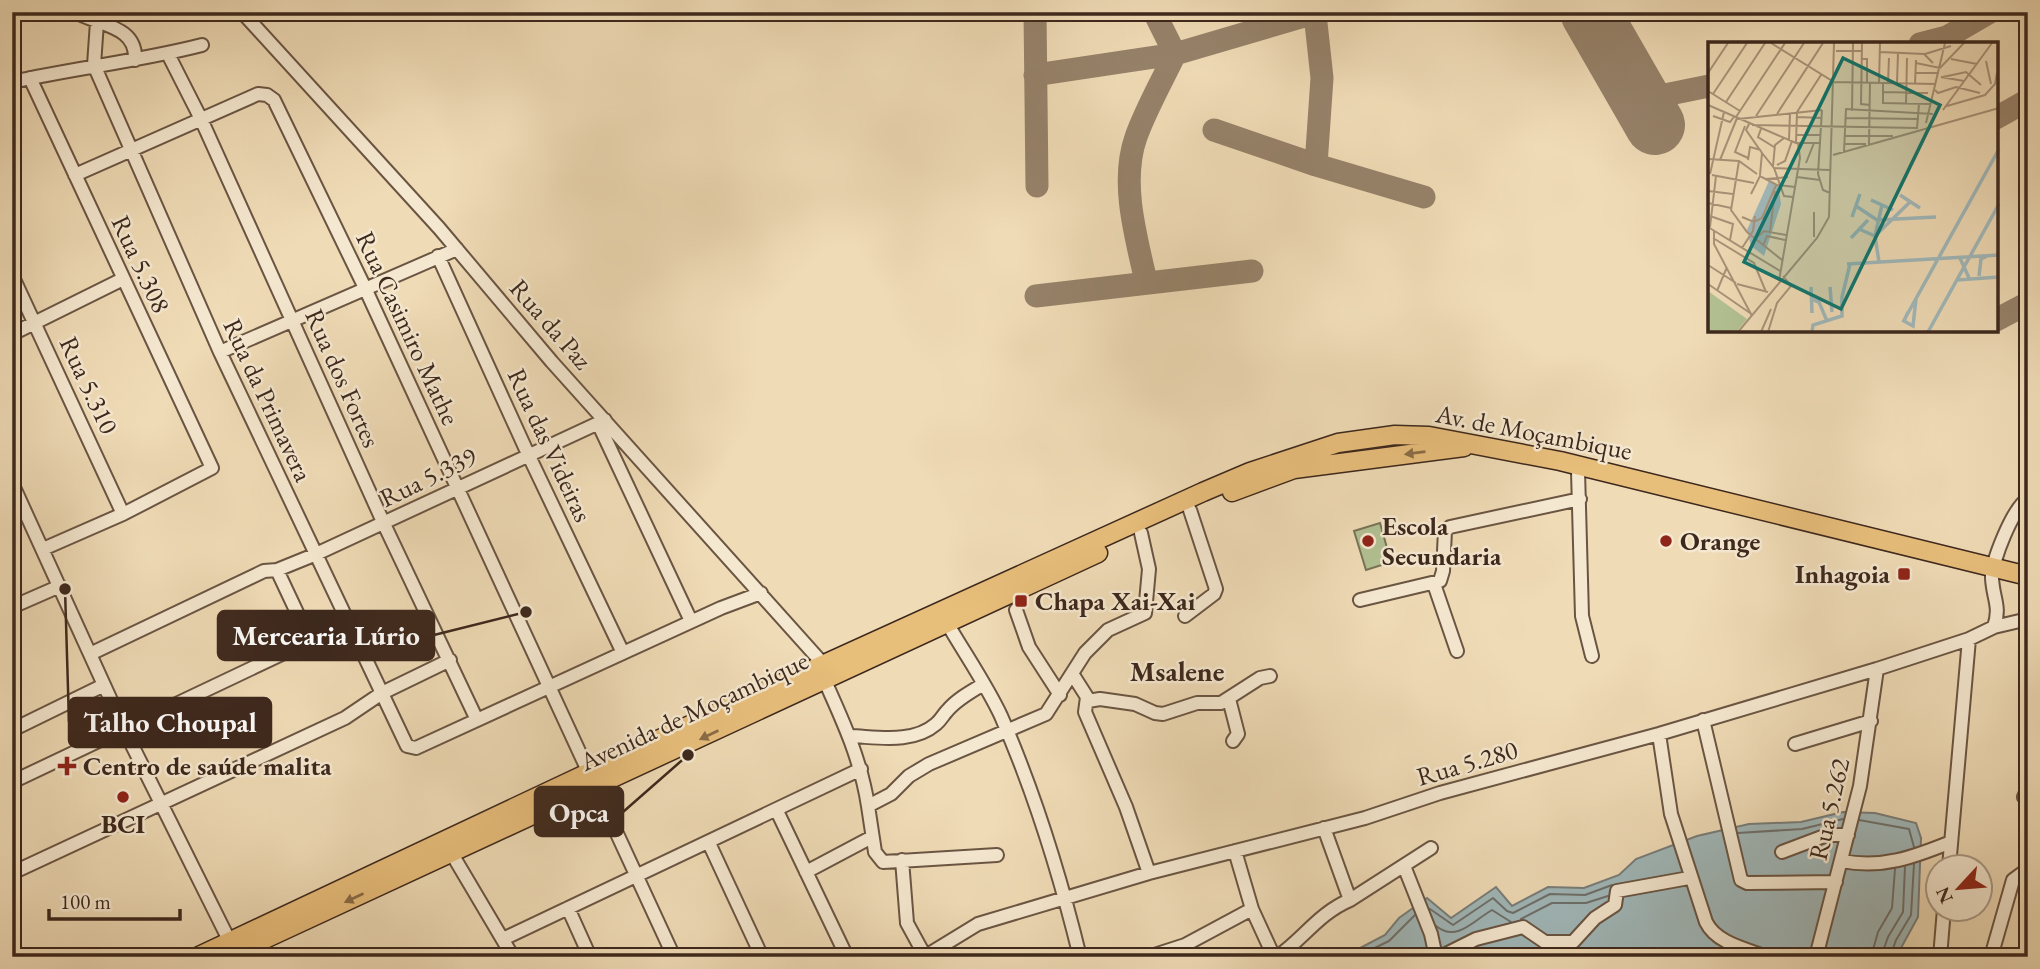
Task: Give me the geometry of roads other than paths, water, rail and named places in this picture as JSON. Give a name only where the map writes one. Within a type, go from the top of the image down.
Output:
[{"type":"highway","name":"Av. de Moçambique","points":[[1012,595],[1250,472],[1338,443],[1395,435],[1467,441],[1560,461],[1993,572],[2028,586]]},
{"type":"highway","name":"Av. de Moçambique","points":[[1012,595],[1190,510],[1294,469],[1466,447],[1578,471],[1993,572],[2028,576]]},
{"type":"highway","name":"Avenida de Moçambique","points":[[824,672],[1012,595]]},
{"type":"highway","name":"Avenida de Moçambique","points":[[234,951],[250,931],[592,780],[824,672],[1012,595]]},
{"type":"highway","name":"Avenida de Moçambique","points":[[234,951],[452,854],[592,780]]},
{"type":"highway","points":[[197,957],[234,951]]},
{"type":"street","points":[[75,12],[130,36],[136,46],[135,60]]},
{"type":"street","name":"Rua da Paz","points":[[242,12],[457,249],[602,421],[761,593],[824,672],[861,769],[872,837]]},
{"type":"street","points":[[94,65],[97,22]]},
{"type":"street","points":[[12,82],[94,65],[168,54],[202,45]]},
{"type":"street","name":"Rua dos Fortes","points":[[168,54],[201,119],[384,524],[477,720]]},
{"type":"street","name":"Rua da Primavera","points":[[94,65],[220,352],[314,555],[411,749],[477,720]]},
{"type":"street","name":"Rua 5.308","points":[[30,78],[212,468],[123,513]]},
{"type":"street","name":"Rua Casimiro Mathe","points":[[75,175],[258,94],[267,95],[274,100],[365,288],[674,957]]},
{"type":"street","points":[[220,352],[457,249]]},
{"type":"street","name":"Rua das Videiras","points":[[438,256],[623,653]]},
{"type":"street","name":"Rua 5.310","points":[[12,275],[123,513]]},
{"type":"street","points":[[12,334],[123,279]]},
{"type":"street","points":[[602,421],[691,621]]},
{"type":"street","name":"Rua 5.339","points":[[90,654],[264,571],[277,570],[384,524],[457,487],[602,421]]},
{"type":"street","points":[[1578,471],[1582,616],[1592,656]]},
{"type":"street","points":[[12,483],[18,510],[43,549],[125,731],[234,951]]},
{"type":"street","points":[[1360,600],[1440,582],[1445,531],[1450,527],[1580,499]]},
{"type":"street","points":[[1994,627],[1999,612],[1993,572],[2012,515],[2028,499]]},
{"type":"street","points":[[1185,616],[1214,594],[1216,589],[1190,510]]},
{"type":"street","points":[[43,549],[123,513]]},
{"type":"street","points":[[868,806],[891,794],[909,776],[929,764],[1007,733],[1046,714],[1085,653],[1108,630],[1145,613],[1149,569],[1141,533]]},
{"type":"street","points":[[12,782],[125,731],[305,643],[308,636],[277,570]]},
{"type":"street","points":[[1434,584],[1457,651]]},
{"type":"street","points":[[12,607],[60,586]]},
{"type":"street","points":[[477,720],[691,621],[761,593]]},
{"type":"street","points":[[1012,595],[1029,648],[1060,695]]},
{"type":"street","name":"Rua 5.280","points":[[924,956],[966,929],[1066,898],[1659,734],[1877,669],[1969,639],[1994,627],[2028,620]]},
{"type":"street","points":[[947,623],[1007,733],[1035,803],[1066,898],[1080,957]]},
{"type":"street","points":[[1950,853],[1969,639]]},
{"type":"street","points":[[12,873],[345,718],[382,693],[450,660]]},
{"type":"street","name":"Rua 5.262","points":[[1816,957],[1848,835],[1871,721],[1877,669]]},
{"type":"street","points":[[1073,675],[1087,701],[1085,712],[1126,807],[1149,873]]},
{"type":"street","points":[[1087,701],[1100,699],[1135,704],[1163,714],[1198,703],[1217,704],[1260,678],[1270,677]]},
{"type":"street","points":[[12,730],[104,685]]},
{"type":"street","points":[[850,736],[896,738],[922,733],[982,685]]},
{"type":"street","points":[[1229,699],[1238,734],[1233,741]]},
{"type":"street","points":[[1703,720],[1741,880],[1747,883],[1836,882]]},
{"type":"street","points":[[1795,744],[1871,721]]},
{"type":"street","points":[[1659,734],[1671,814],[1689,878],[1712,932],[1732,944],[1767,957]]},
{"type":"street","points":[[503,939],[861,769]]},
{"type":"street","points":[[2028,788],[2024,797],[2028,801]]},
{"type":"street","points":[[776,811],[847,957]]},
{"type":"street","points":[[1324,828],[1350,900]]},
{"type":"street","points":[[1782,852],[1827,835],[1848,835]]},
{"type":"street","points":[[806,872],[872,837],[878,859],[883,862],[997,855]]},
{"type":"street","points":[[1842,861],[1878,865],[1911,858],[1951,842]]},
{"type":"street","points":[[709,843],[762,957]]},
{"type":"street","points":[[1235,851],[1252,909],[1275,957],[1291,947],[1310,925],[1431,848]]},
{"type":"street","points":[[452,854],[513,957]]},
{"type":"street","points":[[902,860],[907,923],[924,956]]},
{"type":"street","points":[[1404,866],[1438,957],[1476,939],[1524,927],[1545,942],[1573,942],[1595,918],[1615,905],[1617,891],[1689,878]]},
{"type":"street","points":[[1991,957],[2013,880],[2028,869]]},
{"type":"street","points":[[568,908],[590,957]]},
{"type":"street","points":[[1147,957],[1180,952],[1252,909]]},
{"type":"street","points":[[1940,957],[1943,923]]},
{"type":"water","points":[[1843,812],[1875,813],[1916,823],[1921,838],[1918,917],[1896,957],[1343,957],[1385,935],[1399,918],[1427,898],[1451,918],[1496,887],[1512,906],[1548,887],[1584,888],[1619,875],[1636,859],[1697,836],[1749,824],[1801,822]]},
{"type":"place","name":"Escola Secundaria","points":[[1368,541]]},
{"type":"place","name":"Orange","points":[[1666,541]]},
{"type":"place","name":"Inhagoia","points":[[1904,574]]},
{"type":"place","name":"Talho Choupal","points":[[65,589]]},
{"type":"place","name":"Chapa Xai-Xai","points":[[1021,601]]},
{"type":"place","name":"Mercearia Lúrio","points":[[526,612]]},
{"type":"place","name":"Opca","points":[[688,755]]},
{"type":"place","name":"Centro de saúde malita","points":[[67,766]]},
{"type":"place","name":"BCI","points":[[123,797]]},
{"type":"district","name":"Msalene","points":[[1177,671]]}]
